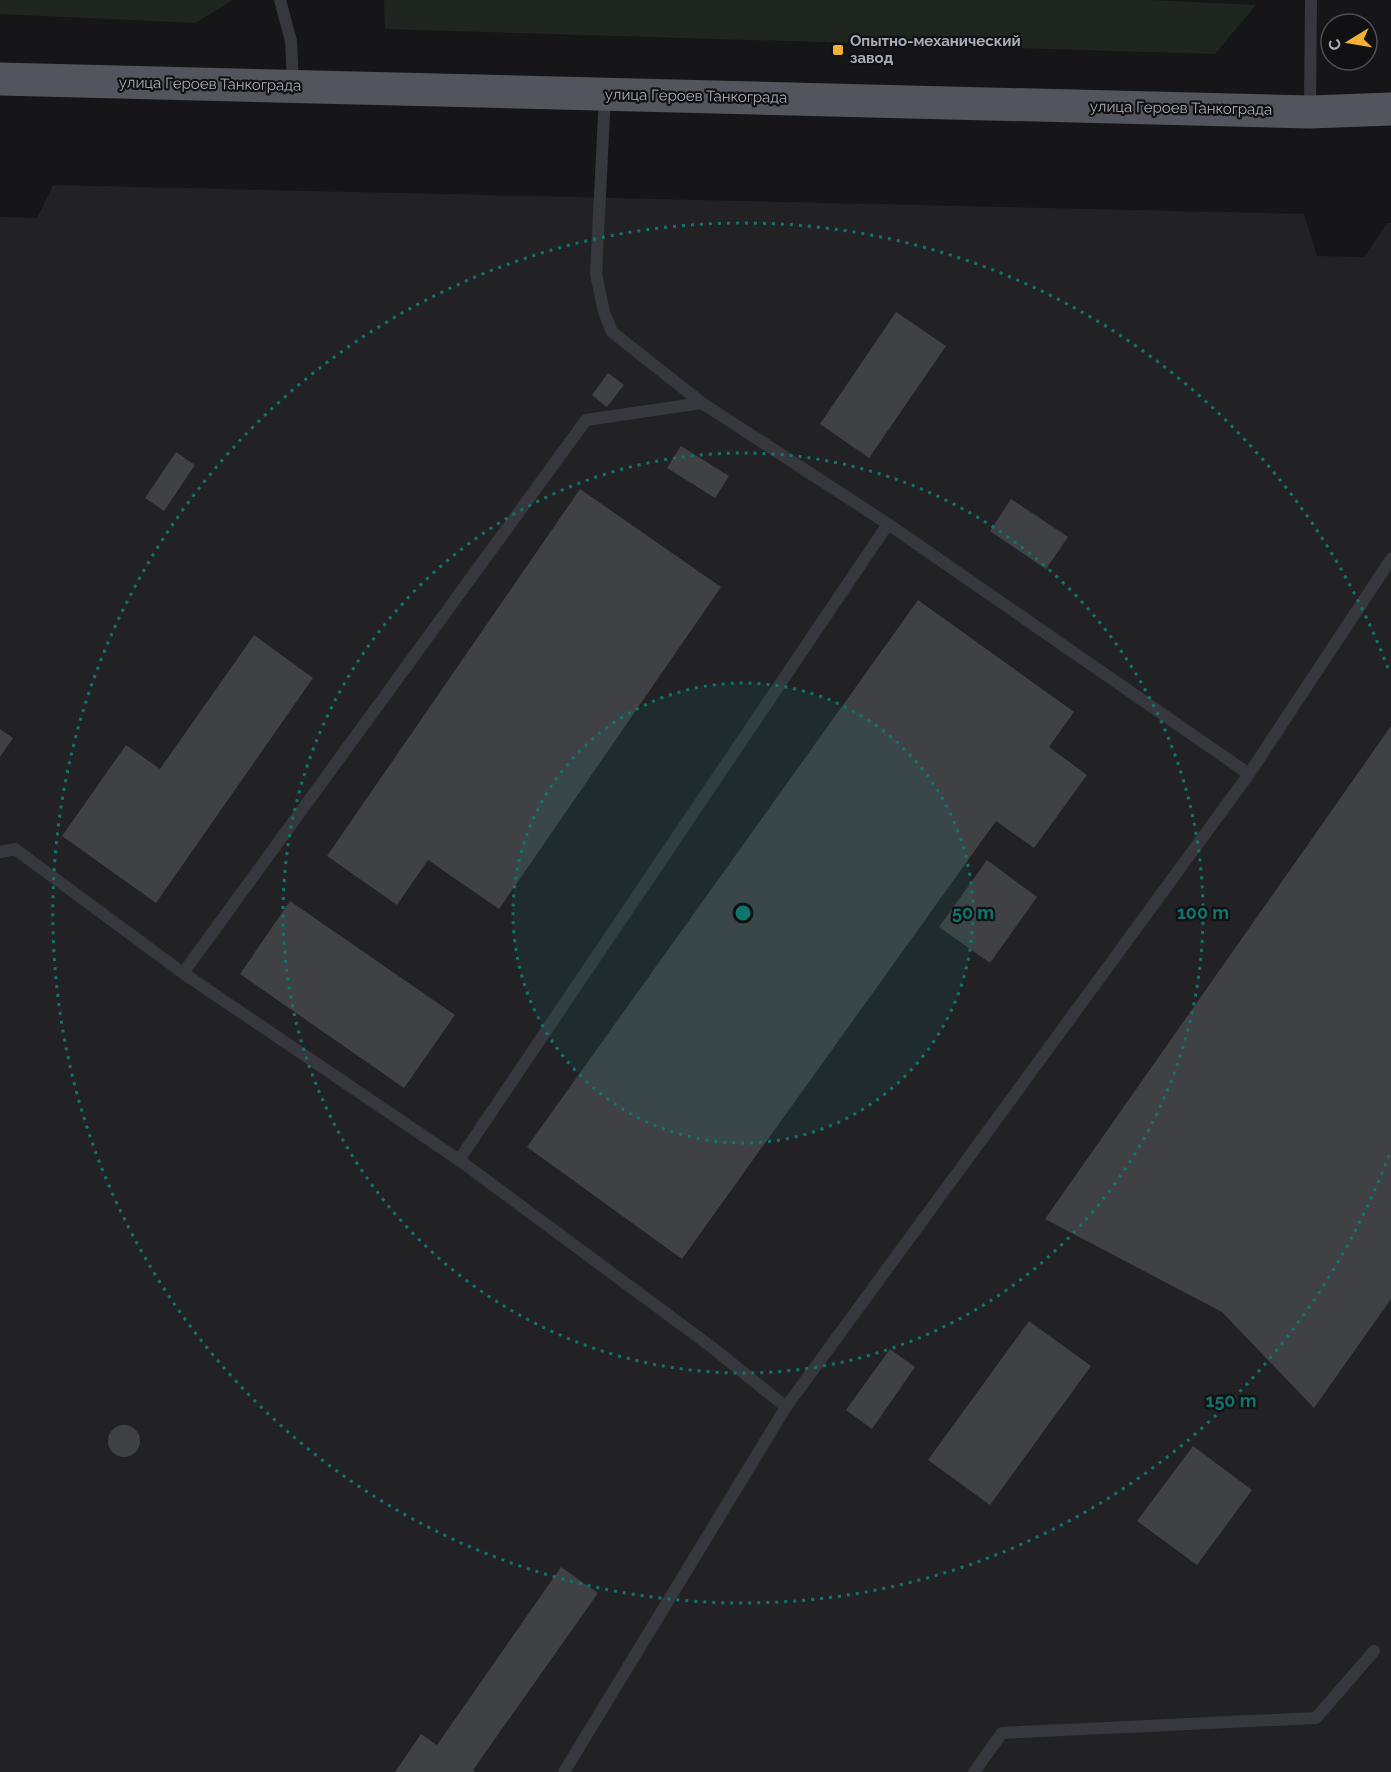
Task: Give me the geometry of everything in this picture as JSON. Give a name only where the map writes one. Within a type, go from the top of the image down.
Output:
[{"type":"main road","name":"улица Героев Танкограда","points":[[0,79],[1310,111],[1391,110]]},
{"type":"lane","points":[[280,0],[291,41],[293,87]]},
{"type":"lane","points":[[1310,111],[1311,0]]},
{"type":"lane","points":[[605,94],[596,274],[604,312],[612,332],[702,402],[888,524],[1249,774]]},
{"type":"lane","points":[[183,973],[586,420],[702,402]]},
{"type":"lane","points":[[459,1160],[888,524]]},
{"type":"lane","points":[[564,1772],[786,1407],[1249,774],[1391,559]]},
{"type":"lane","points":[[0,852],[15,849],[183,973],[459,1160],[704,1341],[786,1407]]},
{"type":"lane","points":[[974,1772],[1002,1733],[1316,1718],[1374,1651]]},
{"type":"shaded area","points":[[0,0],[233,0],[195,23],[0,14]]},
{"type":"shaded area","points":[[384,0],[1152,0],[1256,5],[1215,54],[385,29]]},
{"type":"shaded area","points":[[53,185],[1304,214],[1317,256],[1364,257],[1387,223],[1391,223],[1391,1772],[0,1772],[0,217],[37,218]]},
{"type":"building","points":[[896,312],[946,346],[869,458],[820,424]]},
{"type":"building","points":[[608,373],[624,385],[607,407],[592,395]]},
{"type":"building","points":[[681,446],[729,476],[715,498],[667,468]]},
{"type":"building","points":[[176,452],[195,465],[164,511],[145,498]]},
{"type":"building","points":[[580,489],[721,587],[499,909],[428,860],[397,905],[327,856]]},
{"type":"building","points":[[1011,499],[1068,537],[1046,569],[990,531]]},
{"type":"building","points":[[918,600],[1074,712],[1049,747],[1087,775],[1034,848],[996,821],[682,1259],[527,1147]]},
{"type":"building","points":[[254,635],[313,678],[156,903],[62,836],[126,745],[160,769]]},
{"type":"building","points":[[1391,726],[1391,1299],[1314,1408],[1222,1312],[1045,1219]]},
{"type":"building","points":[[0,729],[13,738],[0,757]]},
{"type":"building","points":[[987,860],[1037,897],[990,963],[939,927]]},
{"type":"building","points":[[290,901],[455,1015],[404,1088],[240,974]]},
{"type":"building","points":[[1029,1321],[1091,1366],[990,1505],[928,1460]]},
{"type":"building","points":[[890,1349],[915,1367],[872,1429],[846,1410]]},
{"type":"building","points":[[124,1425],[135,1430],[140,1441],[135,1452],[124,1457],[113,1452],[108,1441],[113,1430]]},
{"type":"building","points":[[1193,1446],[1252,1490],[1197,1565],[1137,1521]]},
{"type":"building","points":[[561,1567],[598,1593],[473,1770],[475,1772],[395,1772],[421,1734],[437,1745]]},
{"type":"place","name":"Опытно-механический завод","points":[[838,50]]}]
